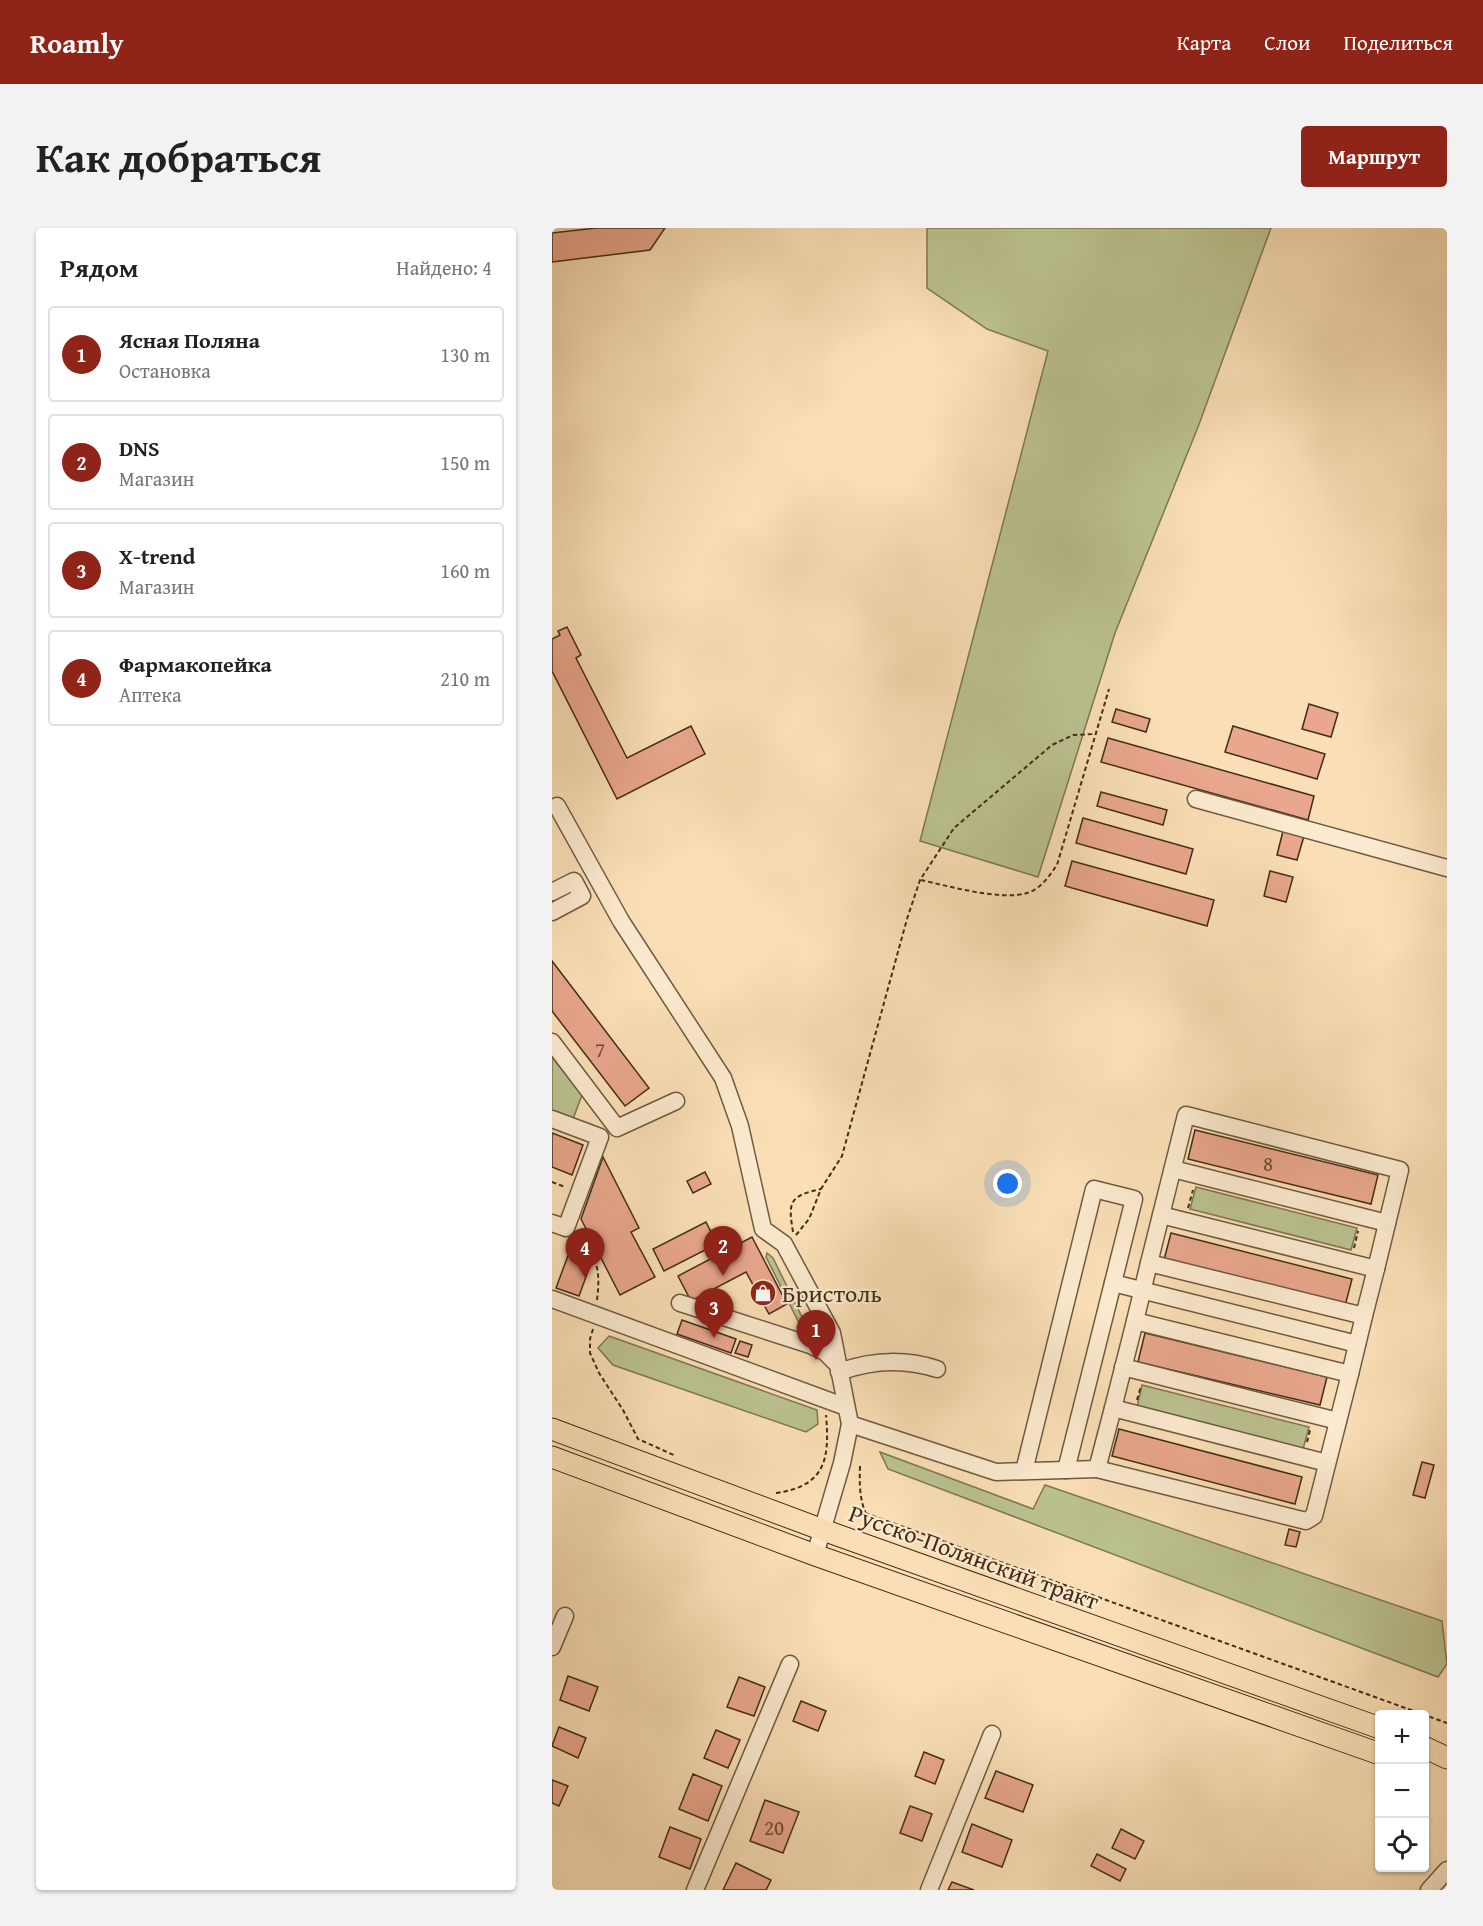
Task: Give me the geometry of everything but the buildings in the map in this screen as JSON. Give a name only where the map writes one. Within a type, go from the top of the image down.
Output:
[{"type":"main road","name":"Русско-Полянский тракт","points":[[552,1430],[823,1530],[1375,1726]]},
{"type":"main road","name":"Русско-Полянский тракт","points":[[552,1457],[814,1555],[1375,1752]]},
{"type":"main road","points":[[1429,1749],[1447,1758]]},
{"type":"main road","points":[[1429,1763],[1447,1765]]},
{"type":"street","points":[[1196,799],[1447,868]]},
{"type":"street","points":[[557,806],[626,928],[723,1078],[741,1126],[763,1229],[784,1244],[832,1333],[850,1424],[842,1463],[814,1555]]},
{"type":"street","points":[[552,892],[574,881],[582,896],[552,912]]},
{"type":"street","points":[[552,1042],[617,1128],[676,1101]]},
{"type":"street","points":[[850,1424],[996,1472],[1097,1469],[1306,1521],[1314,1516],[1400,1170],[1186,1115],[1097,1469]]},
{"type":"street","points":[[552,1119],[600,1137],[560,1222]]},
{"type":"street","points":[[1173,1169],[1387,1222]]},
{"type":"street","points":[[1024,1471],[1094,1189],[1134,1199],[1066,1470]]},
{"type":"street","points":[[1161,1215],[1376,1269]]},
{"type":"street","points":[[1149,1263],[1364,1317]]},
{"type":"street","points":[[1113,1284],[1357,1344]]},
{"type":"street","points":[[552,1299],[846,1407]]},
{"type":"street","points":[[680,1303],[810,1345],[825,1352],[838,1368]]},
{"type":"street","points":[[1135,1321],[1350,1374]]},
{"type":"street","points":[[838,1368],[898,1361],[917,1363],[937,1370]]},
{"type":"street","points":[[1123,1367],[1338,1421]]},
{"type":"street","points":[[1113,1408],[1328,1463]]},
{"type":"street","points":[[552,1647],[565,1616]]},
{"type":"street","points":[[695,1890],[790,1664]]},
{"type":"street","points":[[929,1890],[992,1734]]},
{"type":"street","points":[[1428,1890],[1447,1870]]},
{"type":"path","points":[[920,880],[999,895],[1027,893],[1042,884],[1057,865],[1109,689]]},
{"type":"path","points":[[821,1189],[802,1193],[794,1201],[790,1212],[794,1237],[809,1219],[821,1189],[842,1156],[920,880],[954,828],[1052,745],[1072,735],[1095,734]]},
{"type":"path","points":[[1185,1221],[1197,1175]]},
{"type":"path","points":[[1351,1262],[1362,1216]]},
{"type":"path","points":[[560,1222],[579,1227],[596,1260],[600,1278],[589,1348],[599,1373],[623,1410],[638,1439],[670,1451],[679,1457]]},
{"type":"path","points":[[1133,1413],[1144,1372]]},
{"type":"path","points":[[771,1493],[797,1489],[807,1484],[824,1464],[827,1454],[826,1416],[823,1408]]},
{"type":"path","points":[[1304,1457],[1313,1415]]},
{"type":"path","points":[[860,1466],[859,1490],[865,1513],[877,1531],[873,1539]]},
{"type":"path","points":[[865,1513],[1447,1723]]},
{"type":"green space","points":[[927,228],[1271,228],[1198,427],[1115,633],[1038,877],[920,841],[1048,351],[987,329],[927,288]]},
{"type":"green space","points":[[552,1057],[582,1095],[573,1119],[552,1112]]},
{"type":"green space","points":[[1196,1187],[1357,1228],[1351,1250],[1190,1209]]},
{"type":"green space","points":[[767,1253],[773,1258],[809,1331],[808,1335],[803,1331],[766,1257]]},
{"type":"green space","points":[[609,1336],[817,1410],[818,1424],[806,1432],[613,1365],[598,1348]]},
{"type":"green space","points":[[1142,1385],[1309,1427],[1303,1449],[1137,1407]]},
{"type":"green space","points":[[880,1452],[1033,1509],[1045,1485],[1442,1621],[1447,1664],[1438,1677],[888,1469]]},
{"type":"place","name":"DNS","points":[[723,1276]]},
{"type":"place","name":"Фармакопейка","points":[[585,1278]]},
{"type":"place","name":"Бристоль","points":[[763,1293]]},
{"type":"place","name":"X-trend","points":[[714,1338]]},
{"type":"place","name":"Ясная Поляна","points":[[816,1360]]}]
